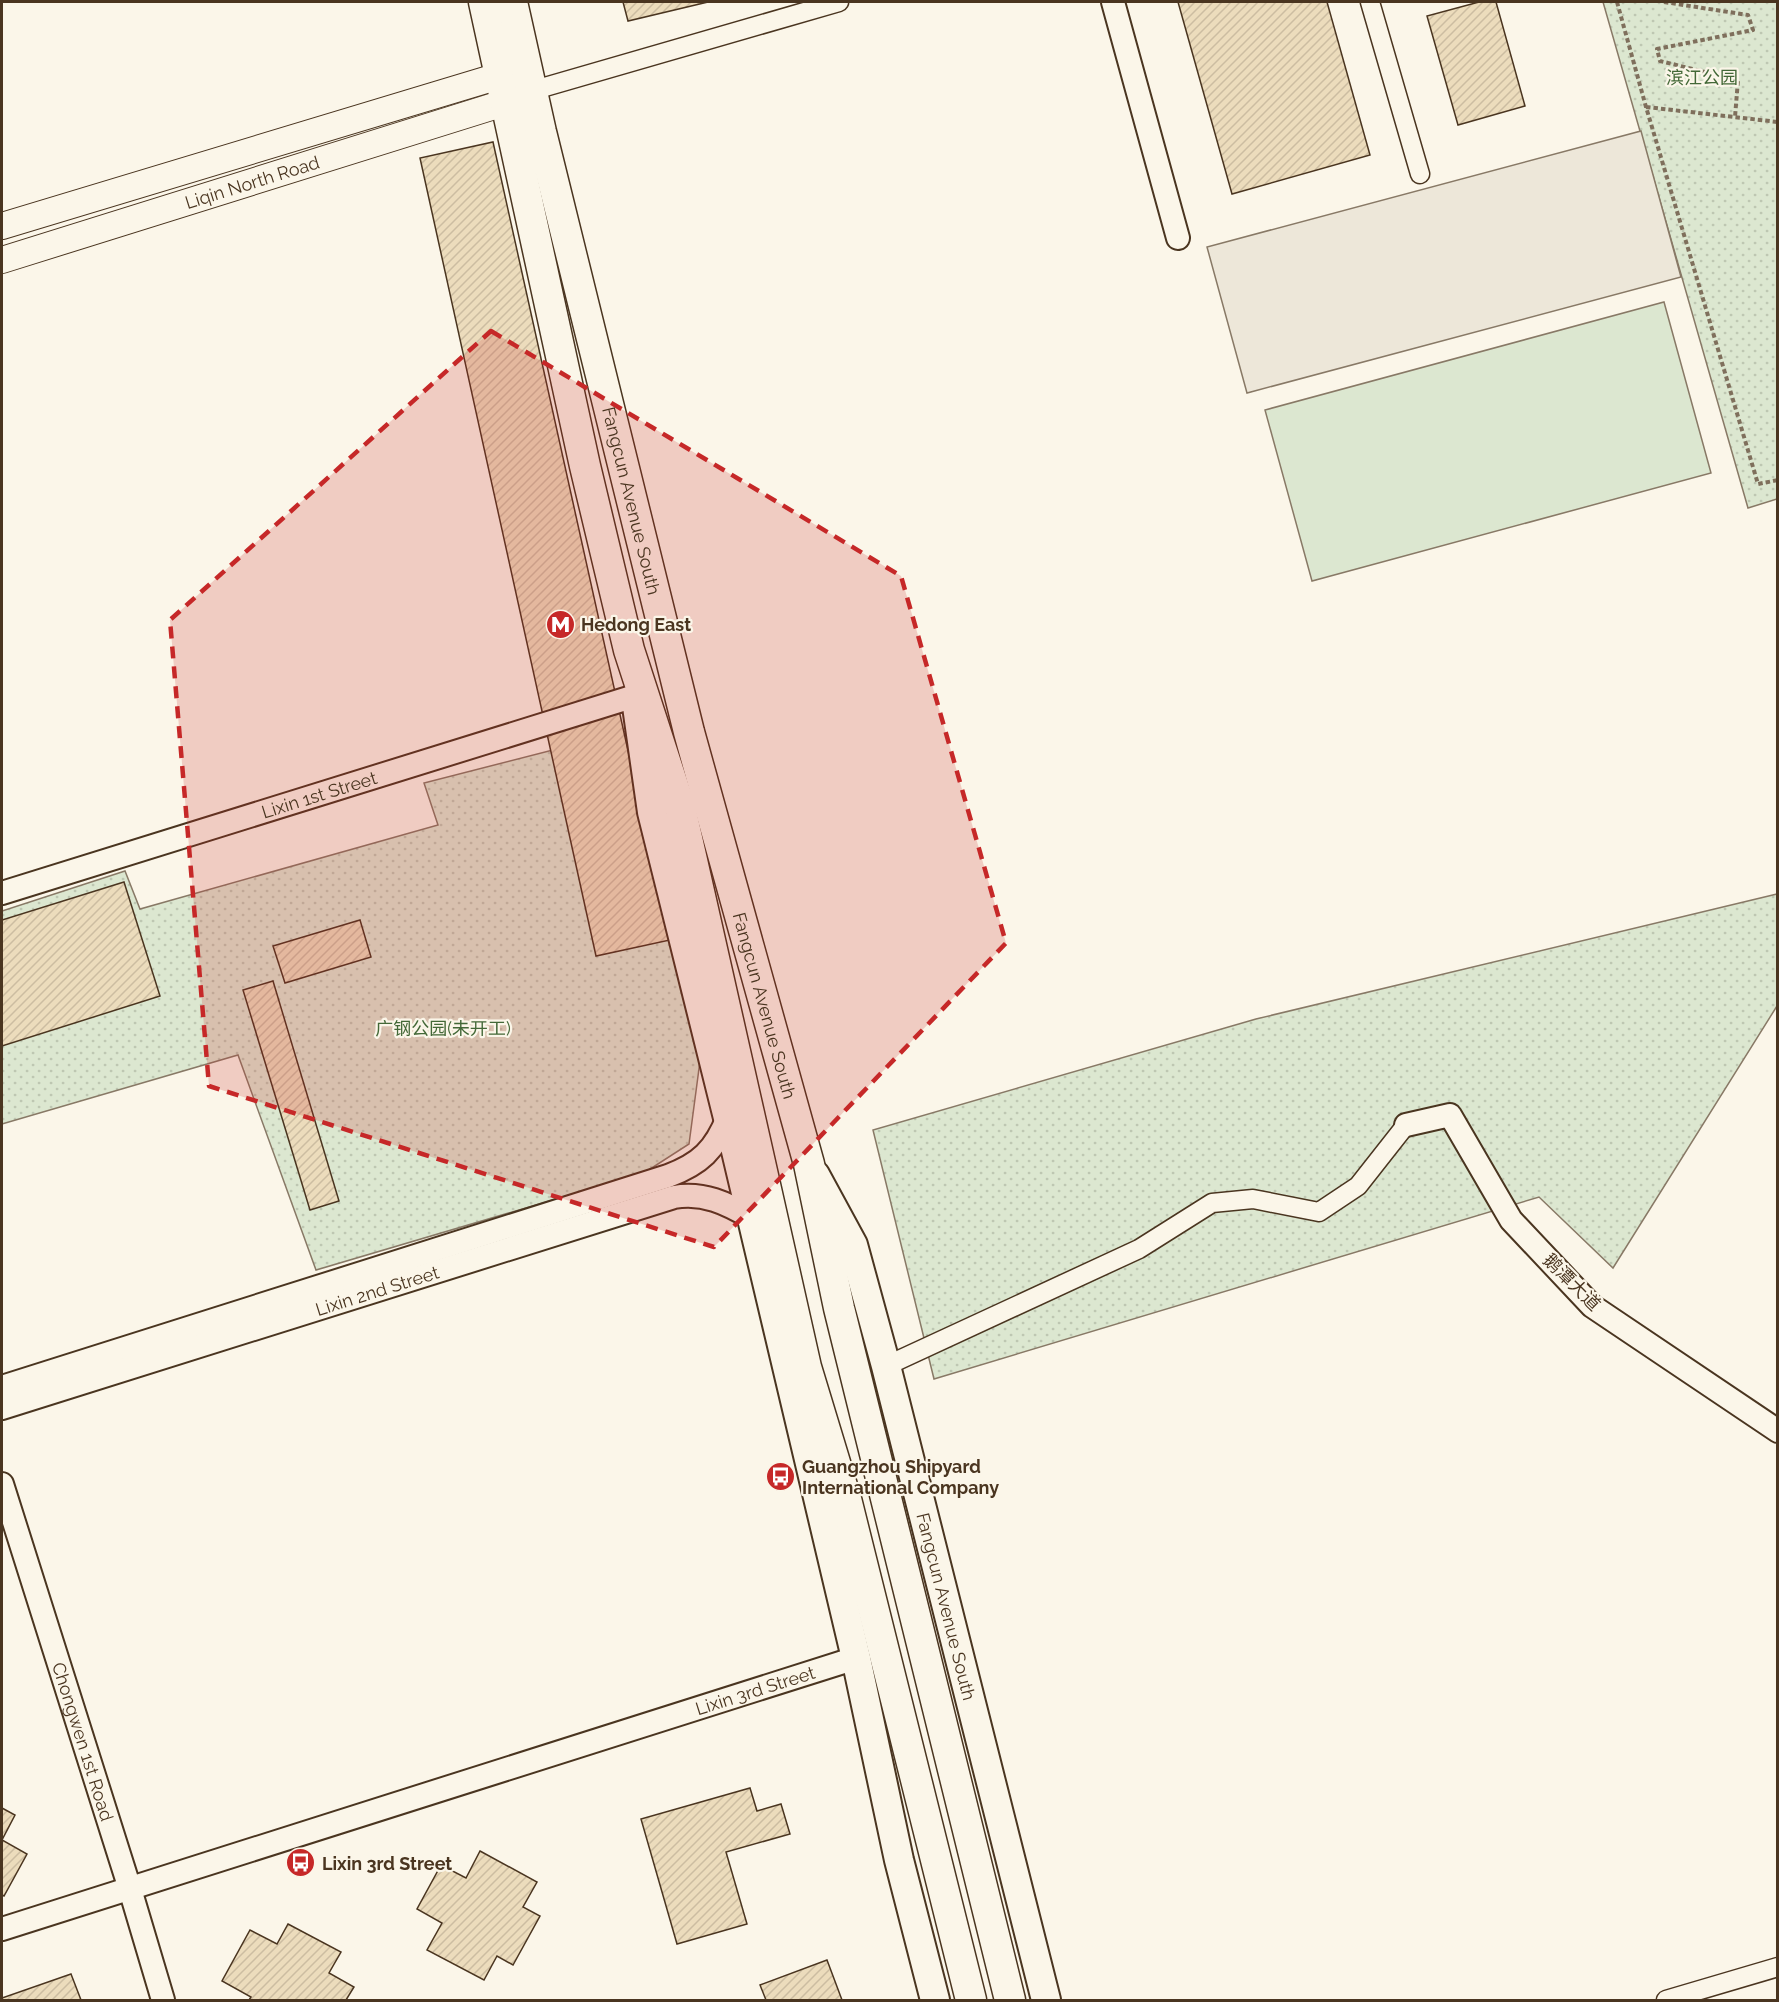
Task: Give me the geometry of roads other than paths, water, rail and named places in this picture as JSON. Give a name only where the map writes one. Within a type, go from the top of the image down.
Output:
[{"type":"highway","name":"Fangcun Avenue South","points":[[483,2],[628,650]]},
{"type":"highway","name":"Fangcun Avenue South","points":[[512,2],[531,91],[689,732],[809,1164]]},
{"type":"highway","points":[[628,650],[680,807],[806,1367],[846,1499],[971,2001]]},
{"type":"highway","points":[[809,1164],[839,1308],[1010,2001]]},
{"type":"main road","name":"Liqin North Road","points":[[2,226],[501,89]]},
{"type":"main road","name":"Liqin North Road","points":[[2,260],[501,89]]},
{"type":"main road","name":"Fangcun Avenue South","points":[[628,650],[652,812],[728,1117],[856,1658],[899,1860],[935,2001]]},
{"type":"main road","name":"Fangcun Avenue South","points":[[809,1164],[853,1245],[886,1366],[1046,2001]]},
{"type":"street","name":"Fangcun Avenue South","points":[[472,2],[490,39]]},
{"type":"street","points":[[531,91],[839,2]]},
{"type":"street","points":[[1113,2],[1178,237]]},
{"type":"street","points":[[1370,2],[1420,174]]},
{"type":"street","name":"Lixin 1st Street","points":[[2,893],[635,696]]},
{"type":"street","name":"鹅潭大道","points":[[1406,1125],[1450,1115],[1511,1220],[1592,1306],[1778,1431]]},
{"type":"street","name":"Lixin 2nd Street","points":[[2,1387],[668,1176],[683,1170],[706,1155],[719,1138],[728,1117]]},
{"type":"street","points":[[886,1366],[1139,1249],[1212,1203],[1253,1199],[1319,1212],[1358,1186],[1406,1125]]},
{"type":"street","name":"Lixin 2nd Street","points":[[2,1408],[674,1197],[686,1195],[707,1197],[752,1218]]},
{"type":"street","name":"Chongwen 1st Road","points":[[2,1484],[163,2001]]},
{"type":"street","name":"Lixin 3rd Street","points":[[2,1929],[856,1658]]},
{"type":"street","points":[[1666,2001],[1778,1967]]},
{"type":"place","name":"Hedong East","points":[[560,624]]},
{"type":"place","name":"Guangzhou Shipyard International Company","points":[[781,1476]]},
{"type":"place","name":"Lixin 3rd Street","points":[[301,1863]]},
{"type":"park label","name":"滨江公园","points":[[1702,77]]},
{"type":"park label","name":"广钢公园(未开工)","points":[[443,1028]]}]
